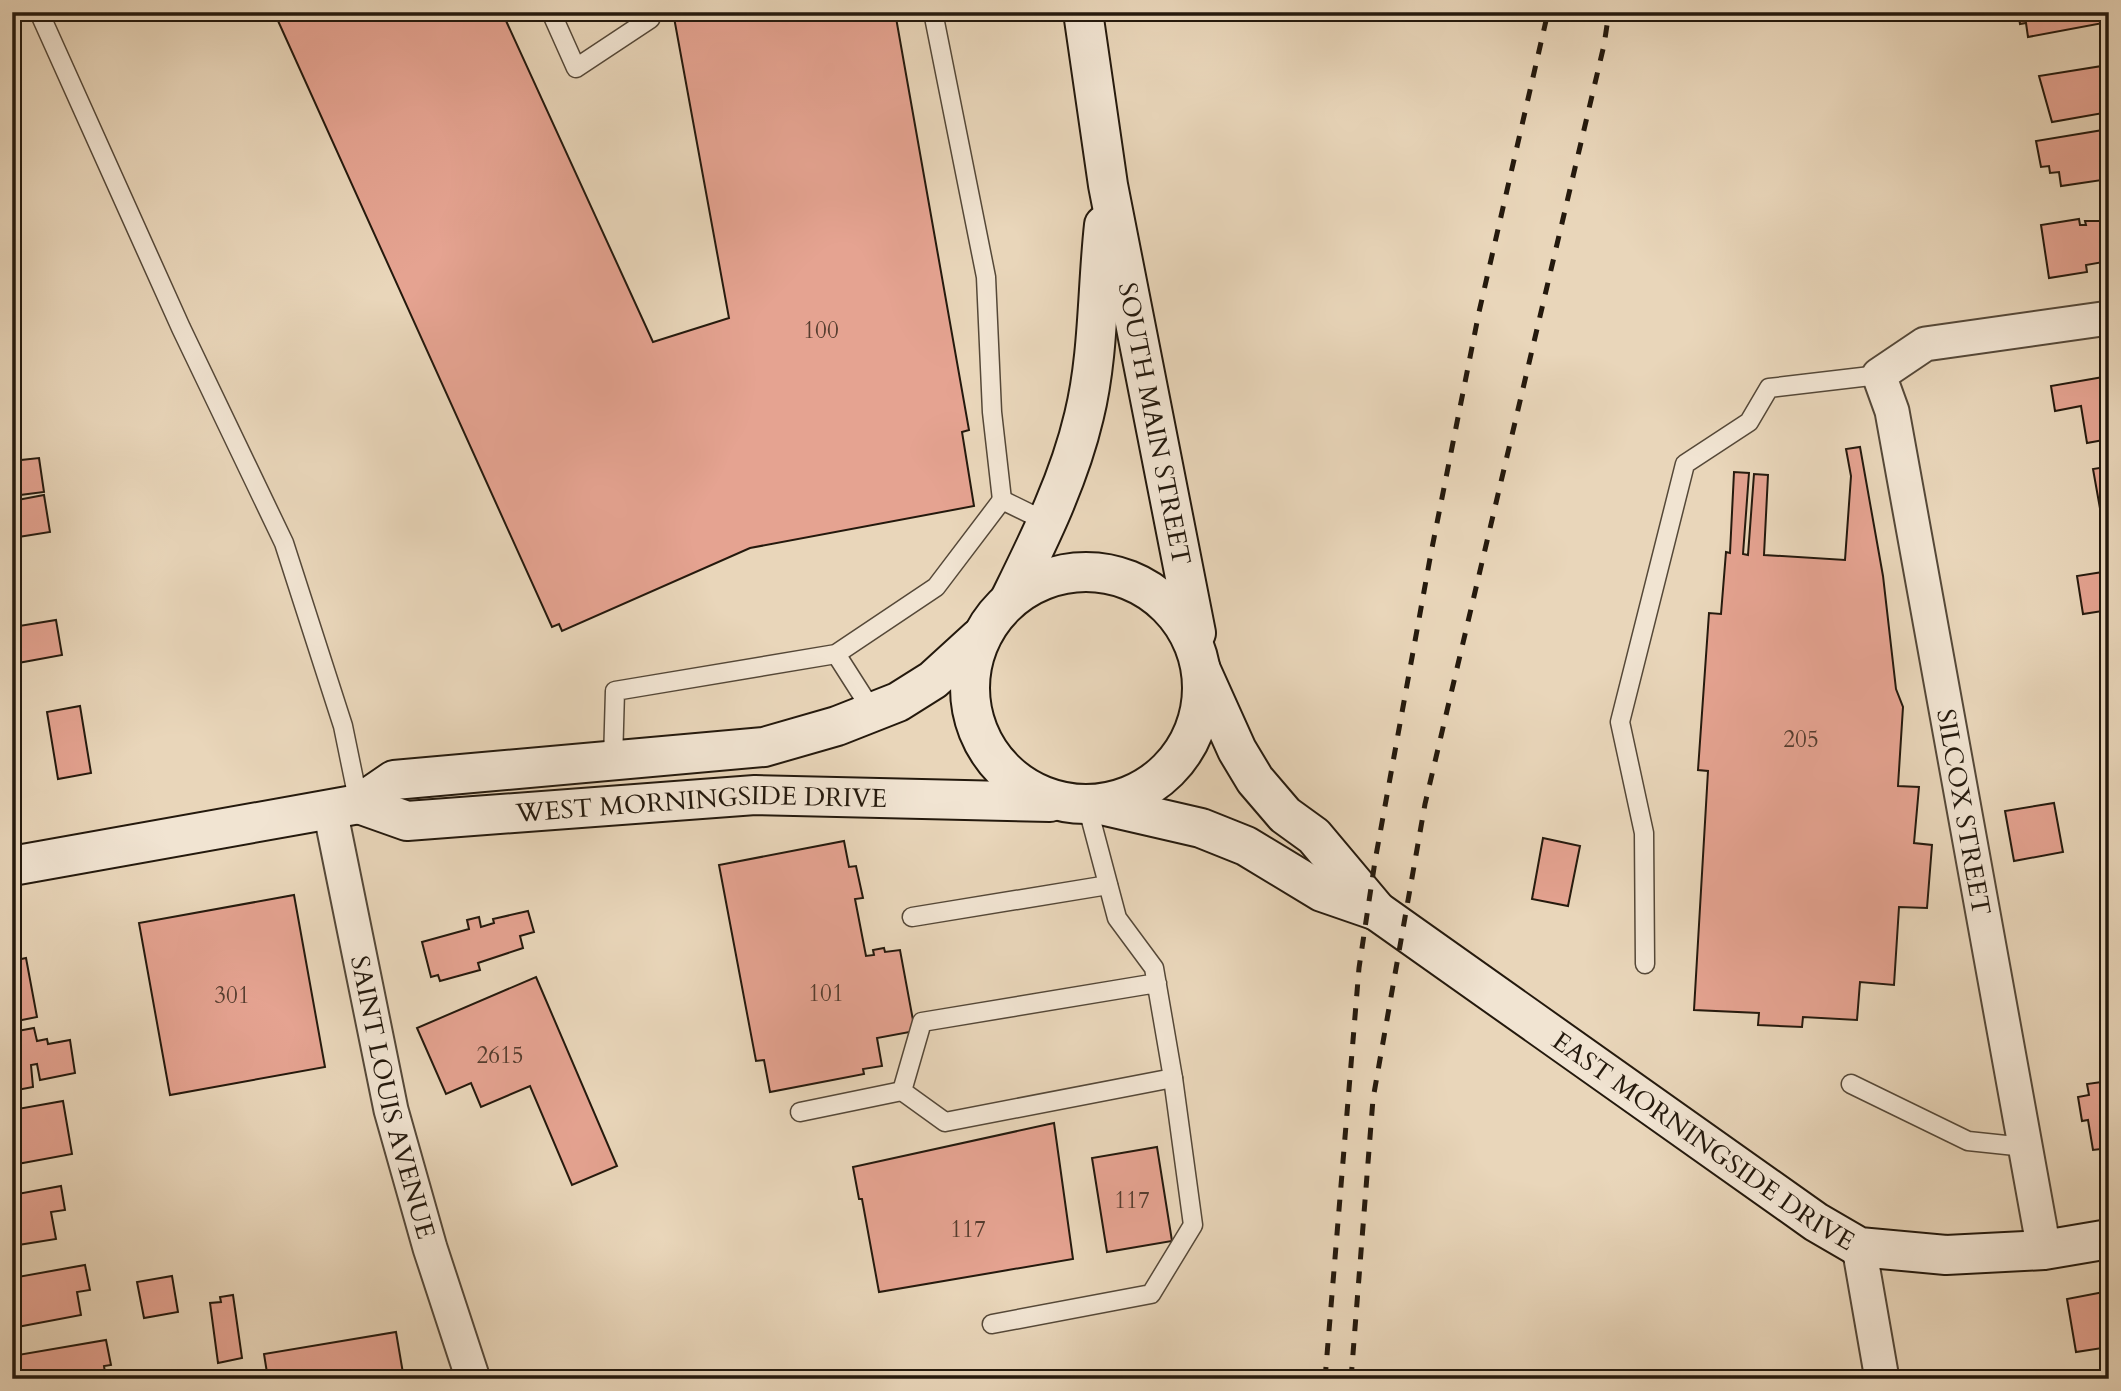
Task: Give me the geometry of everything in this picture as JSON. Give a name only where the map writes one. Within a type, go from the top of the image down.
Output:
[{"type":"street","name":"SOUTH MAIN STREET","points":[[1083,12],[1108,185],[1201,666]]},
{"type":"street","name":"SOUTH MAIN STREET","points":[[1010,599],[1047,522],[1084,416],[1095,337],[1108,185]]},
{"type":"street","points":[[1879,375],[1925,344],[2109,318]]},
{"type":"street","name":"SILCOX STREET","points":[[1879,375],[1892,411],[2044,1250]]},
{"type":"street","points":[[1086,570],[1129,578],[1166,601],[1192,635],[1201,666],[1237,750],[1255,780],[1285,815],[1314,836],[1377,911],[1322,892],[1246,846],[1201,828],[1092,804],[1050,802],[1021,786],[1000,767],[976,729],[969,683],[979,638],[1010,599],[1044,578],[1086,570]]},
{"type":"street","name":"WEST MORNINGSIDE DRIVE","points":[[12,866],[345,807],[394,780],[764,747],[837,726],[898,702],[933,680],[979,638]]},
{"type":"street","points":[[1092,804],[1118,800],[1155,783],[1184,754],[1200,717],[1201,666]]},
{"type":"street","name":"WEST MORNINGSIDE DRIVE","points":[[345,807],[407,821],[755,796],[1050,802]]},
{"type":"street","name":"SAINT LOUIS AVENUE","points":[[345,807],[391,1110],[430,1248],[473,1379]]},
{"type":"street","name":"EAST MORNINGSIDE DRIVE","points":[[1377,911],[1816,1222],[1860,1247],[1946,1255],[2044,1250],[2109,1240]]},
{"type":"street","points":[[1860,1247],[1882,1379]]},
{"type":"lane","points":[[39,12],[181,328],[284,543],[343,726],[345,807]]},
{"type":"lane","points":[[551,12],[576,68],[650,19],[648,12]]},
{"type":"lane","points":[[613,761],[615,691],[836,654],[936,587],[1002,500],[992,412],[986,277],[933,12]]},
{"type":"lane","points":[[1645,964],[1644,833],[1620,722],[1685,464],[1749,422],[1769,388],[1879,375]]},
{"type":"lane","points":[[1002,500],[1047,522]]},
{"type":"lane","points":[[836,654],[873,712]]},
{"type":"lane","points":[[992,1324],[1151,1294],[1193,1225],[1173,1078],[1154,968],[1116,918],[1092,804]]},
{"type":"lane","points":[[912,917],[1108,885]]},
{"type":"lane","points":[[902,1091],[922,1023],[1157,983]]},
{"type":"lane","points":[[800,1112],[902,1091],[945,1122],[1173,1078]]},
{"type":"lane","points":[[1850,1084],[1968,1141],[2025,1147]]},
{"type":"building","points":[[274,12],[502,12],[653,342],[729,318],[673,12],[895,12],[969,430],[962,432],[974,506],[750,548],[562,631],[559,624],[552,627]]},
{"type":"building","points":[[2018,12],[2101,12],[2103,23],[2028,37],[2026,23],[2020,24]]},
{"type":"building","points":[[2102,66],[2109,112],[2052,122],[2039,76]]},
{"type":"building","points":[[2109,129],[2109,179],[2061,186],[2059,172],[2050,173],[2049,166],[2041,167],[2036,141]]},
{"type":"building","points":[[2109,214],[2109,261],[2086,265],[2087,272],[2049,278],[2041,225],[2079,219],[2080,225],[2086,225],[2085,221],[2103,221],[2103,215]]},
{"type":"building","points":[[2109,376],[2109,439],[2087,443],[2081,406],[2055,411],[2051,386]]},
{"type":"building","points":[[1860,447],[1883,576],[1896,689],[1903,707],[1898,786],[1919,787],[1914,843],[1932,845],[1927,908],[1899,907],[1894,985],[1860,982],[1857,1020],[1803,1017],[1802,1027],[1758,1025],[1759,1013],[1694,1010],[1708,771],[1698,770],[1709,613],[1721,614],[1726,552],[1730,553],[1734,472],[1749,473],[1743,554],[1748,555],[1754,474],[1768,475],[1764,555],[1845,560],[1851,476],[1846,449]]},
{"type":"building","points":[[39,458],[44,492],[12,496],[12,461]]},
{"type":"building","points":[[2109,463],[2109,513],[2101,514],[2093,469],[2106,467],[2105,464]]},
{"type":"building","points":[[44,495],[50,532],[12,538],[12,501]]},
{"type":"building","points":[[2109,571],[2109,610],[2083,614],[2077,576]]},
{"type":"building","points":[[56,620],[62,655],[18,663],[13,627]]},
{"type":"building","points":[[80,706],[91,773],[58,779],[47,712]]},
{"type":"building","points":[[2054,803],[2063,852],[2014,861],[2005,811]]},
{"type":"building","points":[[1543,838],[1580,846],[1568,906],[1532,899]]},
{"type":"building","points":[[844,841],[849,867],[856,866],[863,898],[855,899],[866,956],[874,955],[873,950],[884,948],[885,952],[900,950],[915,1031],[877,1038],[882,1066],[863,1069],[864,1074],[770,1092],[764,1060],[756,1061],[719,865]]},
{"type":"building","points":[[294,895],[325,1067],[170,1095],[139,923]]},
{"type":"building","points":[[528,911],[534,932],[520,936],[523,948],[478,963],[480,970],[440,981],[438,975],[431,977],[422,942],[469,929],[467,920],[479,917],[481,927],[494,923],[493,919]]},
{"type":"building","points":[[26,958],[37,1017],[12,1022],[12,961]]},
{"type":"building","points":[[536,977],[617,1166],[572,1185],[530,1086],[481,1107],[471,1083],[446,1094],[417,1028]]},
{"type":"building","points":[[34,1028],[37,1041],[47,1039],[48,1044],[70,1040],[75,1073],[40,1080],[37,1064],[31,1065],[33,1087],[12,1091],[12,1032]]},
{"type":"building","points":[[2109,1081],[2109,1148],[2093,1150],[2088,1120],[2082,1121],[2078,1097],[2089,1095],[2087,1084]]},
{"type":"building","points":[[63,1101],[72,1154],[12,1165],[12,1110]]},
{"type":"building","points":[[1054,1123],[1073,1259],[879,1292],[862,1199],[859,1199],[853,1167]]},
{"type":"building","points":[[1157,1147],[1172,1241],[1107,1252],[1092,1158]]},
{"type":"building","points":[[61,1186],[65,1210],[51,1212],[56,1239],[12,1246],[12,1195]]},
{"type":"building","points":[[85,1265],[90,1290],[77,1292],[81,1315],[12,1328],[12,1278]]},
{"type":"building","points":[[172,1276],[178,1312],[144,1318],[137,1282]]},
{"type":"building","points":[[2109,1291],[2109,1347],[2076,1352],[2067,1299]]},
{"type":"building","points":[[233,1295],[242,1358],[218,1363],[210,1303],[221,1302],[220,1297]]},
{"type":"building","points":[[396,1332],[404,1379],[268,1379],[264,1354]]},
{"type":"building","points":[[106,1340],[111,1365],[104,1366],[106,1379],[12,1379],[12,1356]]},
{"type":"railway","points":[[1325,1379],[1359,968],[1375,861],[1431,553],[1479,312],[1548,12]]},
{"type":"railway","points":[[1351,1379],[1373,1099],[1425,804],[1604,45],[1609,12]]}]
